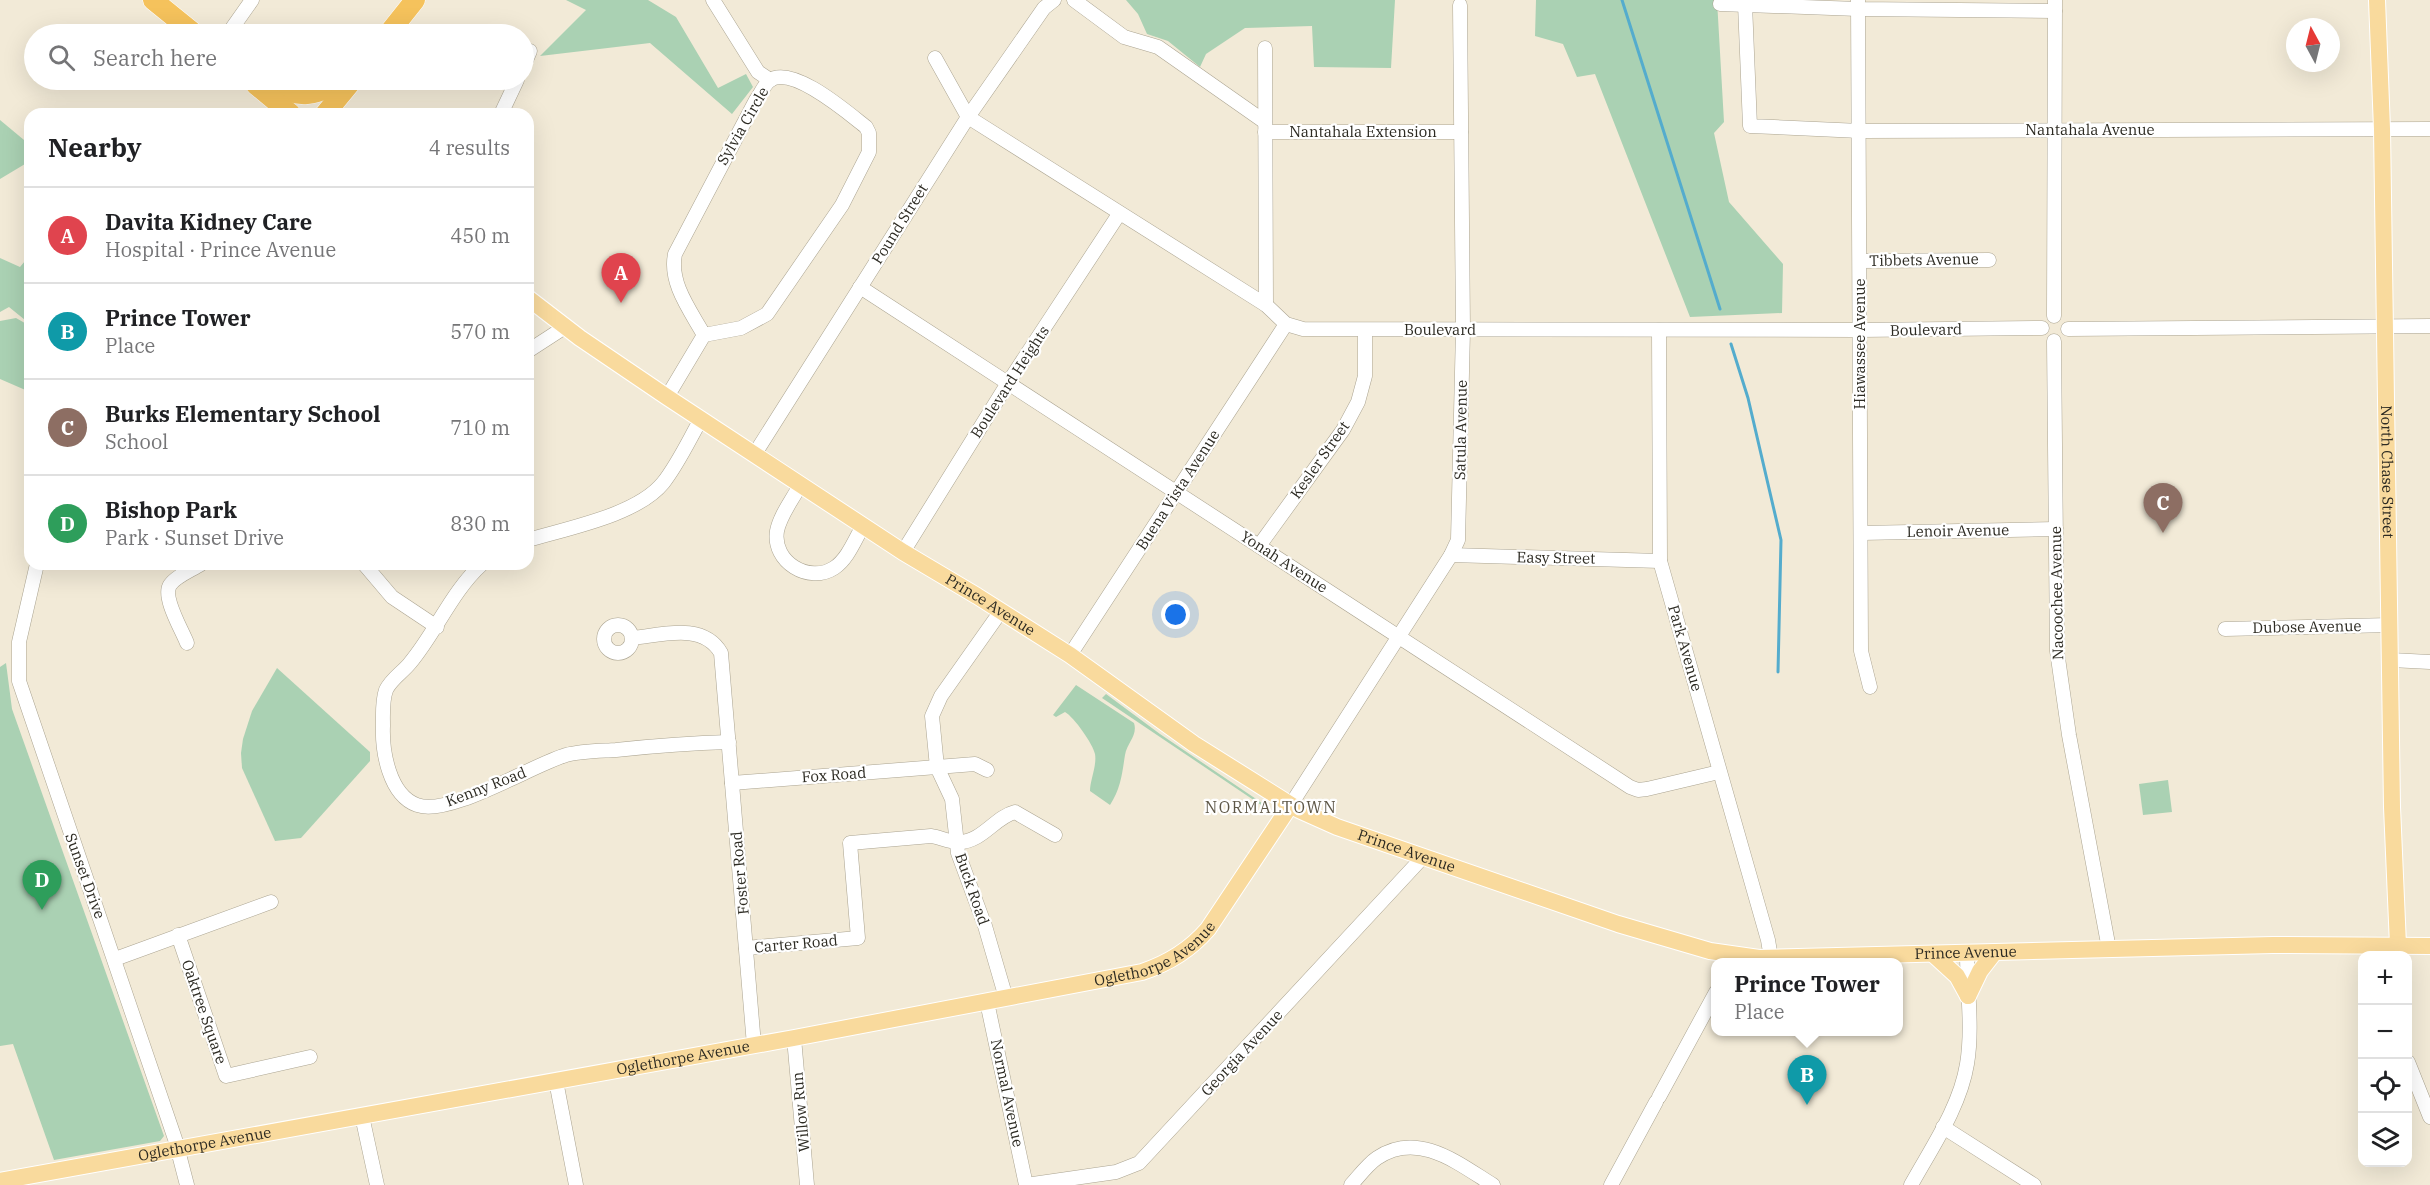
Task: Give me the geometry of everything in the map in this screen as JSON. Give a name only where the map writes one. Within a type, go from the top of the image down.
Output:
[{"type":"highway","points":[[153,0],[183,24]]},
{"type":"highway","points":[[396,24],[415,0]]},
{"type":"highway","points":[[263,90],[284,108]]},
{"type":"highway","points":[[284,90],[309,95],[326,90]]},
{"type":"highway","points":[[330,108],[345,90]]},
{"type":"main road","name":"North Chase Street","points":[[2377,0],[2382,129],[2392,836],[2398,950]]},
{"type":"main road","name":"Prince Avenue","points":[[534,303],[564,327],[754,455],[903,552],[1070,655],[1199,748],[1290,806],[1337,827],[1423,857],[1618,924],[1729,958]]},
{"type":"main road","name":"Oglethorpe Avenue","points":[[0,1181],[794,1038],[1142,972],[1176,958],[1198,941],[1290,806]]},
{"type":"main road","name":"Prince Avenue","points":[[1771,958],[2273,945],[2398,950],[2430,946]]},
{"type":"main road","points":[[1968,996],[1980,971],[1994,953]]},
{"type":"main road","points":[[1933,954],[1957,976],[1968,996]]},
{"type":"street","points":[[235,24],[252,0]]},
{"type":"street","points":[[713,0],[758,72],[770,80]]},
{"type":"street","name":"Pound Street","points":[[754,455],[968,117],[1044,8],[1054,0]]},
{"type":"street","points":[[1074,0],[1124,37],[1158,47],[1265,127]]},
{"type":"street","points":[[1720,4],[2055,5],[2054,316]]},
{"type":"street","name":"Nantahala Avenue","points":[[1745,4],[1750,126],[1860,130],[2430,129]]},
{"type":"street","name":"Hiawassee Avenue","points":[[1858,4],[1861,651],[1870,687]]},
{"type":"street","name":"Satula Avenue","points":[[1290,806],[1451,555],[1458,540],[1463,330],[1460,5]]},
{"type":"street","points":[[1265,48],[1266,305]]},
{"type":"street","points":[[935,58],[968,117],[1266,305],[1286,324]]},
{"type":"street","name":"Sylvia Circle","points":[[796,79],[866,127],[870,133],[869,152],[842,205],[767,314],[741,328],[704,335],[677,285],[673,264],[675,254],[738,132],[770,80],[796,79]]},
{"type":"street","points":[[504,108],[512,90]]},
{"type":"street","name":"Nantahala Extension","points":[[1265,127],[1461,132]]},
{"type":"street","name":"Boulevard Heights","points":[[903,552],[1008,383],[1119,214]]},
{"type":"street","name":"Tibbets Avenue","points":[[1860,261],[1989,260]]},
{"type":"street","name":"Yonah Avenue","points":[[860,287],[1630,787],[1638,790],[1647,789],[1719,772]]},
{"type":"street","points":[[2054,316],[2064,319],[2068,328],[2063,338],[2054,341],[2045,337],[2042,328],[2046,319],[2054,316]]},
{"type":"street","name":"Boulevard","points":[[1286,324],[1304,329],[1365,330],[2042,328]]},
{"type":"street","name":"Buena Vista Avenue","points":[[1070,655],[1286,324]]},
{"type":"street","points":[[2068,328],[2430,326]]},
{"type":"street","points":[[534,347],[564,327]]},
{"type":"street","name":"Kesler Street","points":[[1259,546],[1343,430],[1358,402],[1365,376],[1365,330]]},
{"type":"street","name":"Park Avenue","points":[[1659,330],[1660,561],[1771,958]]},
{"type":"street","points":[[667,397],[704,335]]},
{"type":"street","name":"Nacoochee Avenue","points":[[2054,341],[2057,651],[2069,735],[2109,949]]},
{"type":"street","points":[[534,538],[623,511],[644,500],[664,482],[701,419]]},
{"type":"street","points":[[800,485],[782,518],[777,534],[780,552],[793,568],[813,574],[832,569],[841,563],[863,526]]},
{"type":"street","name":"Lenoir Avenue","points":[[1861,533],[2056,529]]},
{"type":"street","name":"Easy Street","points":[[1451,555],[1660,561]]},
{"type":"street","name":"Sunset Drive","points":[[36,570],[19,642],[19,681],[54,788],[115,959],[178,1149],[187,1185]]},
{"type":"street","points":[[187,643],[171,605],[168,591],[172,582],[191,570]]},
{"type":"street","points":[[369,570],[392,597],[437,627]]},
{"type":"street","name":"Kenny Road","points":[[476,570],[412,661],[390,684],[384,700],[383,740],[388,764],[397,787],[407,799],[417,805],[436,805],[468,797],[569,754],[729,742]]},
{"type":"street","name":"Buck Road","points":[[1001,611],[941,696],[934,710],[932,723],[937,767],[952,799],[957,843],[1006,998]]},
{"type":"street","name":"Dubose Avenue","points":[[2225,629],[2390,625]]},
{"type":"street","name":"Foster Road","points":[[633,638],[686,633],[700,634],[721,653],[754,1045]]},
{"type":"street","points":[[2391,660],[2430,662]]},
{"type":"street","name":"Fox Road","points":[[732,783],[975,764],[987,770]]},
{"type":"street","points":[[957,843],[981,835],[1007,814],[1015,812],[1055,835]]},
{"type":"street","name":"Carter Road","points":[[746,948],[858,938],[850,843],[931,836],[957,843]]},
{"type":"street","name":"Georgia Avenue","points":[[1026,1185],[1116,1172],[1139,1163],[1423,857]]},
{"type":"street","points":[[115,959],[271,902]]},
{"type":"street","name":"Oaktree Square","points":[[178,935],[226,1076],[310,1057]]},
{"type":"street","points":[[1911,1185],[1943,1127],[1957,1097],[1967,1066],[1970,1039],[1967,954]]},
{"type":"street","points":[[1611,1185],[1711,1001]]},
{"type":"street","name":"Normal Avenue","points":[[987,1002],[1026,1185]]},
{"type":"street","name":"Willow Run","points":[[794,1038],[807,1185]]},
{"type":"street","points":[[2412,1072],[2430,1117]]},
{"type":"street","points":[[556,1081],[576,1185]]},
{"type":"street","points":[[362,1116],[377,1185]]},
{"type":"street","points":[[1943,1127],[2034,1185]]},
{"type":"street","points":[[1353,1184],[1377,1158],[1393,1150],[1425,1148],[1439,1151],[1493,1185]]},
{"type":"green space","points":[[566,0],[648,0],[676,17],[718,88],[746,74],[753,87],[732,114],[650,43],[540,56],[586,10]]},
{"type":"green space","points":[[1126,0],[1395,0],[1391,68],[1314,67],[1312,26],[1245,28],[1206,54],[1200,67],[1168,41],[1147,34],[1138,14]]},
{"type":"green space","points":[[1536,0],[1717,0],[1724,122],[1714,133],[1729,202],[1783,264],[1782,313],[1690,317],[1595,74],[1577,77],[1563,44],[1535,36]]},
{"type":"green space","points":[[0,120],[24,140],[24,165],[0,179]]},
{"type":"green space","points":[[0,258],[20,267],[24,262],[24,319],[9,307],[0,312]]},
{"type":"green space","points":[[16,318],[24,323],[24,389],[0,379],[0,321]]},
{"type":"green space","points":[[6,663],[12,709],[164,1136],[160,1141],[54,1160],[13,1044],[0,1046],[0,667]]},
{"type":"green space","points":[[277,668],[370,752],[370,761],[301,838],[275,841],[242,768],[241,753],[252,711]]},
{"type":"green space","points":[[1076,685],[1134,723],[1135,731],[1126,751],[1119,787],[1110,805],[1090,791],[1095,754],[1087,738],[1065,712],[1056,717],[1053,715]]},
{"type":"green space","points":[[1106,694],[1160,734],[1262,803],[1261,805],[1102,698]]},
{"type":"green space","points":[[2168,780],[2172,812],[2143,815],[2139,784]]},
{"type":"waterway","points":[[1622,0],[1720,309]]},
{"type":"waterway","points":[[1731,344],[1748,398],[1781,540],[1778,672]]},
{"type":"place","name":"Davita Kidney Care","points":[[621,303]]},
{"type":"place","name":"Burks Elementary School","points":[[2163,533]]},
{"type":"place","name":"Bishop Park","points":[[42,910]]},
{"type":"place","name":"Prince Tower","points":[[1807,1105]]},
{"type":"district","name":"NORMALTOWN","points":[[1271,807]]}]
